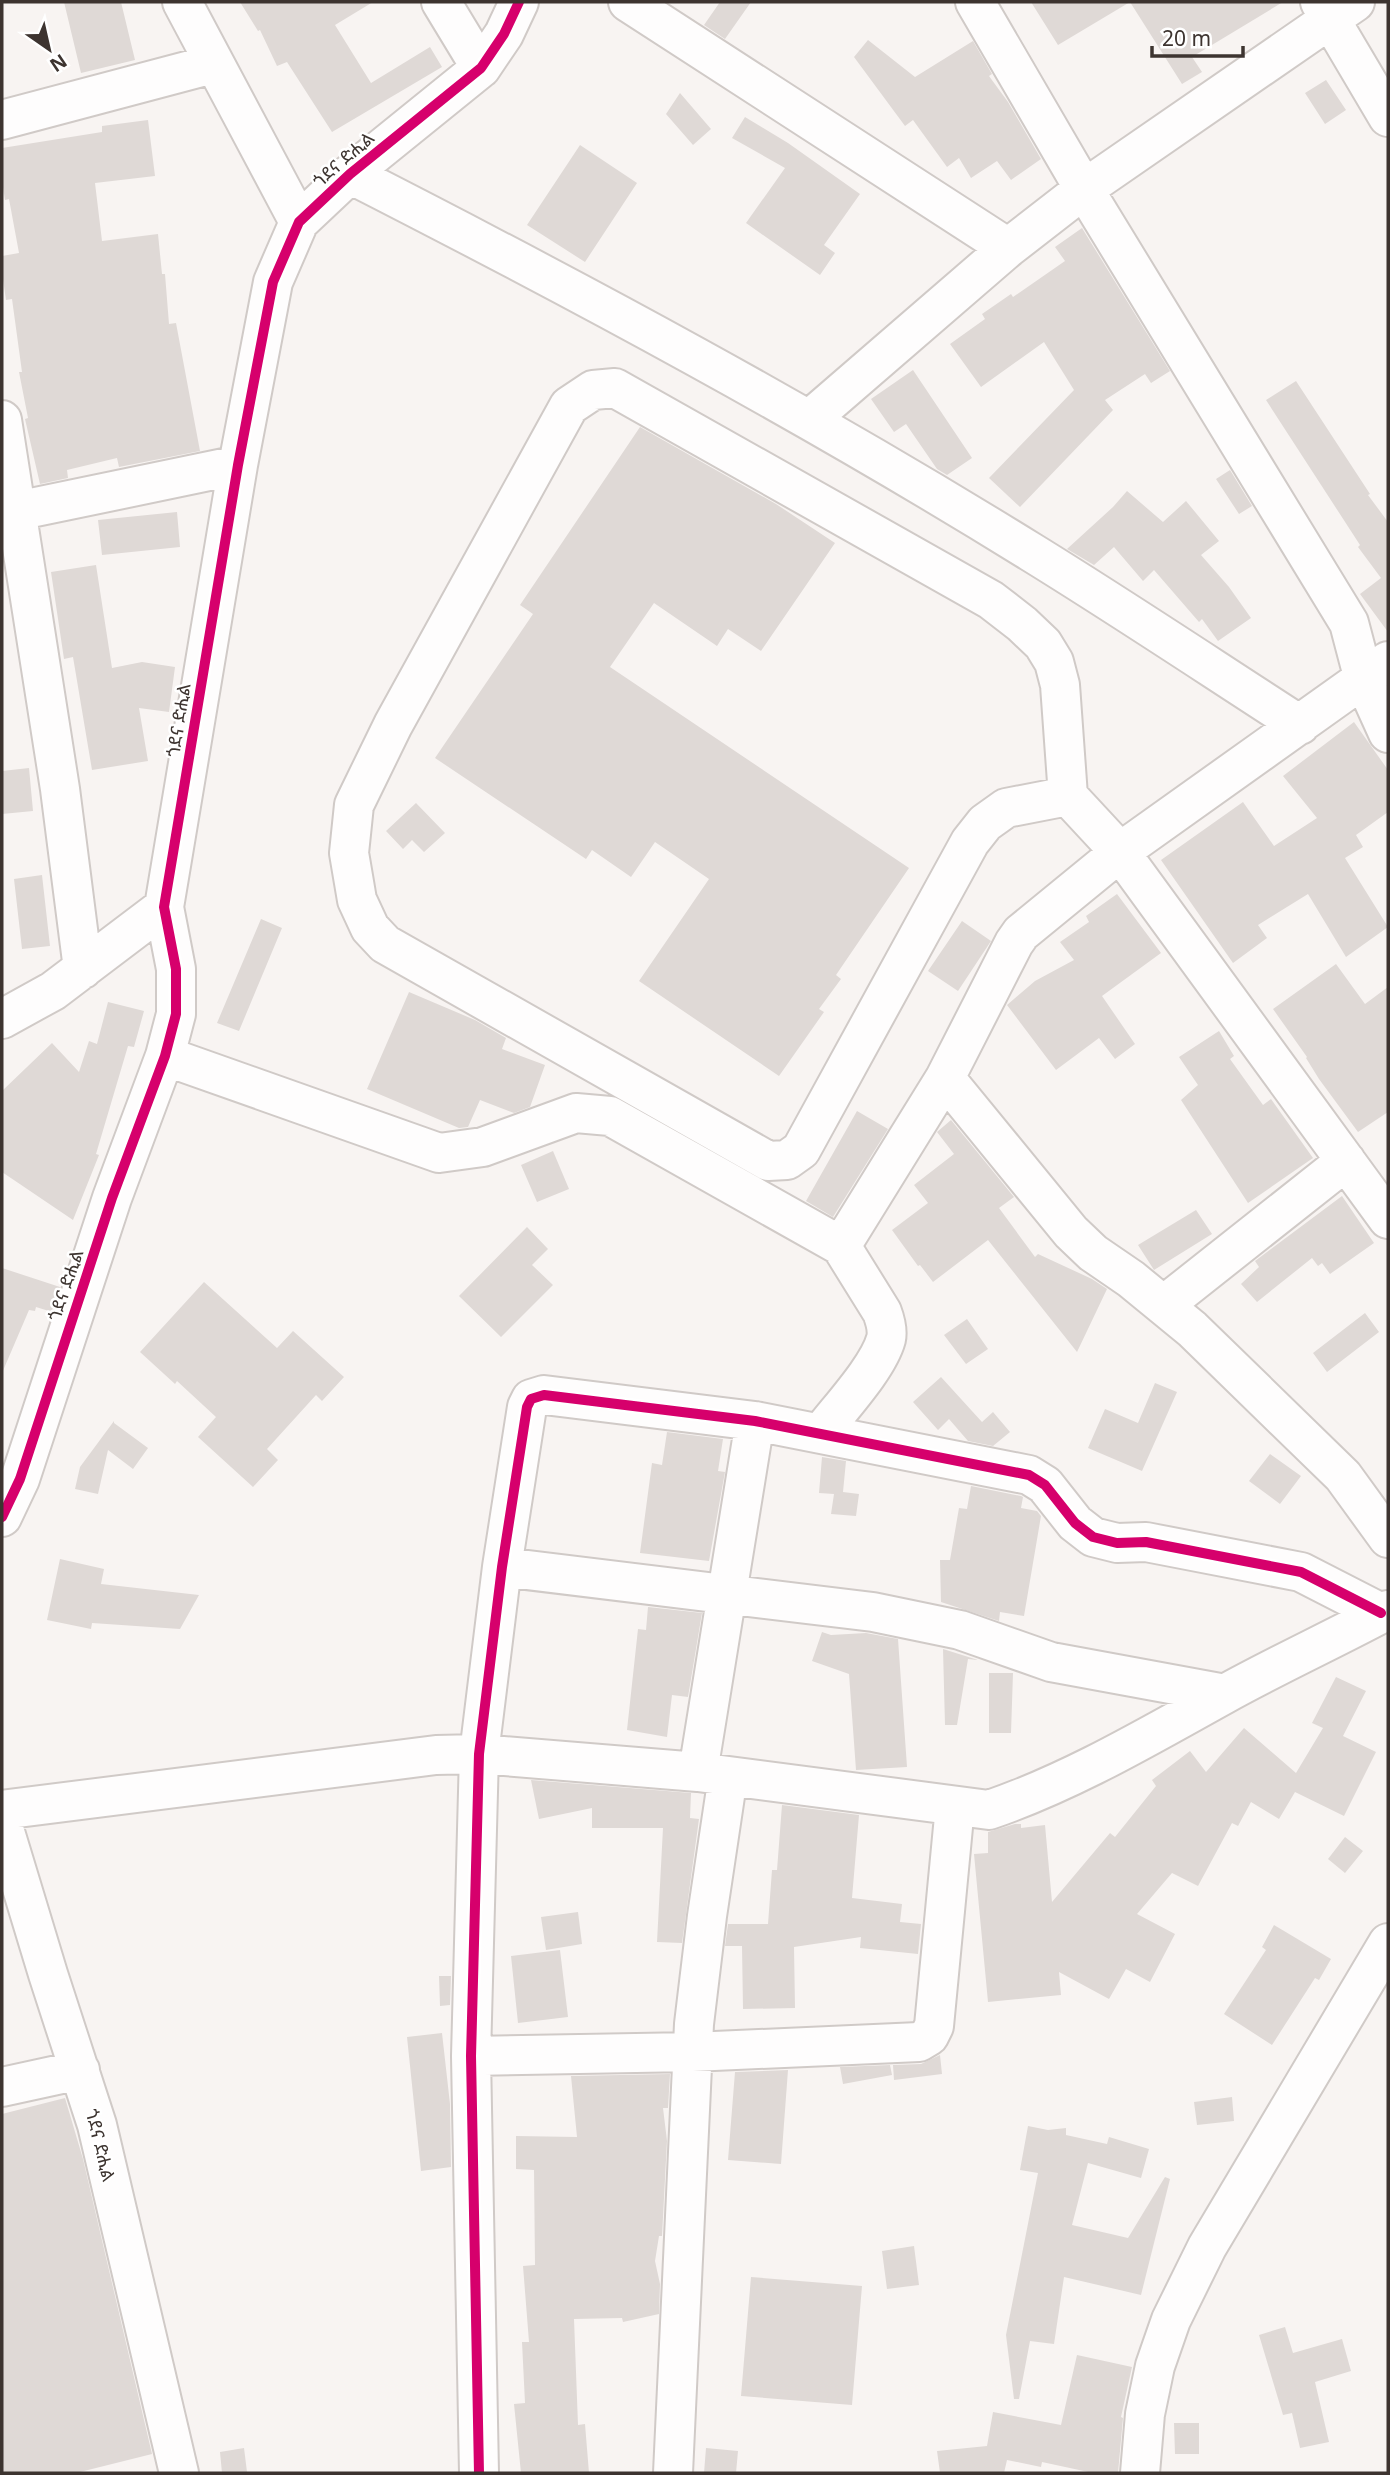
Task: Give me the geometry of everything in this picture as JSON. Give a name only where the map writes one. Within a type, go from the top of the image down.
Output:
[{"type":"street","points":[[182,2],[299,222]]},
{"type":"street","points":[[440,2],[481,68]]},
{"type":"street","name":"ጎደና ድሒል","points":[[2,1517],[20,1479],[108,1211],[165,1056],[176,1014],[176,969],[163,907],[238,465],[273,282],[299,222],[350,174],[481,68],[504,34],[519,2]]},
{"type":"street","points":[[628,2],[1008,248]]},
{"type":"street","points":[[975,2],[1084,189],[1349,623],[1376,671],[1388,733]]},
{"type":"street","points":[[810,420],[1008,248],[1084,189],[1335,8],[1388,117]]},
{"type":"street","points":[[2,120],[214,64]]},
{"type":"street","points":[[350,174],[473,237],[810,420],[1031,552],[1300,725]]},
{"type":"street","points":[[1068,796],[1006,808],[985,823],[970,842],[801,1150],[787,1160],[768,1161],[385,944],[370,928],[357,900],[349,853],[354,805],[393,725],[569,406],[593,390],[615,388],[991,600],[1043,644],[1054,662],[1060,685],[1068,796],[1120,852],[1388,1219]]},
{"type":"street","points":[[2,419],[10,512],[60,789],[83,969]]},
{"type":"street","points":[[10,512],[238,465]]},
{"type":"street","points":[[841,1246],[946,1078],[1021,933],[1120,852],[1376,671]]},
{"type":"street","points":[[2,1019],[53,991],[163,907]]},
{"type":"street","points":[[165,1056],[439,1153],[483,1147],[576,1113],[610,1116],[841,1246],[882,1312],[887,1338],[875,1362],[821,1433]]},
{"type":"street","points":[[946,1078],[1071,1232],[1093,1253],[1192,1329],[1343,1476],[1388,1538]]},
{"type":"street","points":[[1164,1305],[1346,1161]]},
{"type":"street","points":[[479,2473],[471,2056],[479,1754],[502,1567],[527,1407],[531,1399],[544,1395],[755,1421],[1029,1475],[1045,1485],[1075,1523],[1093,1537],[1117,1543],[1146,1542],[1301,1572],[1385,1612]]},
{"type":"street","points":[[673,2473],[692,2052],[706,1916],[713,1774],[727,1595],[755,1421]]},
{"type":"street","points":[[502,1567],[873,1612],[960,1630],[1051,1662],[1225,1694]]},
{"type":"street","points":[[2,1810],[436,1755],[479,1754],[713,1774],[989,1810],[1027,1797],[1157,1732],[1385,1612]]},
{"type":"street","points":[[471,2056],[692,2052],[919,2042],[929,2036],[934,2026],[955,1806]]},
{"type":"street","name":"ጎደና ድሒል","points":[[2,1822],[97,2125],[178,2473]]},
{"type":"street","points":[[1140,2473],[1145,2414],[1155,2366],[1171,2320],[1206,2247],[1388,1943]]},
{"type":"street","points":[[2,2087],[80,2070]]},
{"type":"building","points":[[64,2],[121,2],[135,60],[81,73]]},
{"type":"building","points":[[240,2],[373,2],[335,25],[371,83],[430,47],[442,67],[332,132],[287,62],[277,66],[260,30],[258,31]]},
{"type":"building","points":[[720,2],[751,2],[725,39],[704,25]]},
{"type":"building","points":[[1031,2],[1130,2],[1058,45]]},
{"type":"building","points":[[1130,2],[1283,2],[1192,57],[1202,72],[1182,84]]},
{"type":"building","points":[[868,40],[915,77],[973,41],[992,74],[989,76],[1008,102],[1041,159],[1011,180],[997,161],[971,178],[959,158],[947,167],[913,120],[905,126],[854,57]]},
{"type":"building","points":[[1326,80],[1346,110],[1325,124],[1305,93]]},
{"type":"building","points":[[680,93],[711,129],[693,145],[666,114]]},
{"type":"building","points":[[745,117],[788,143],[860,194],[824,245],[835,253],[820,275],[746,223],[785,168],[732,138]]},
{"type":"building","points":[[148,120],[155,176],[95,183],[102,241],[158,234],[169,324],[176,323],[200,451],[119,467],[117,458],[67,470],[68,478],[40,484],[25,419],[28,418],[19,372],[22,372],[12,299],[6,300],[2,272],[2,256],[19,253],[9,199],[5,200],[2,148],[102,132],[102,126]]},
{"type":"building","points":[[580,145],[637,183],[585,262],[527,225]]},
{"type":"building","points":[[1082,228],[1170,371],[1151,383],[1145,374],[1105,400],[1113,410],[1020,507],[989,478],[1074,390],[1044,342],[981,387],[950,344],[985,319],[982,314],[1011,294],[1013,297],[1065,261],[1055,247]]},
{"type":"building","points":[[913,370],[972,458],[947,475],[937,469],[906,424],[894,432],[871,399]]},
{"type":"building","points":[[1296,381],[1388,522],[1388,632],[1360,594],[1381,578],[1358,547],[1360,545],[1266,400]]},
{"type":"building","points":[[640,427],[776,504],[835,543],[761,651],[728,629],[717,646],[654,603],[610,667],[909,868],[836,975],[841,979],[819,1009],[824,1012],[779,1076],[639,981],[709,879],[655,842],[631,877],[592,850],[586,859],[435,758],[533,614],[520,605]]},
{"type":"building","points":[[1230,470],[1252,506],[1239,514],[1216,479]]},
{"type":"building","points":[[1127,491],[1163,522],[1186,501],[1219,541],[1201,555],[1251,618],[1218,641],[1202,619],[1199,622],[1154,570],[1143,581],[1114,547],[1094,565],[1067,549]]},
{"type":"building","points":[[177,512],[180,547],[102,555],[98,520]]},
{"type":"building","points":[[96,565],[112,668],[142,662],[175,667],[169,712],[139,708],[148,761],[92,770],[73,657],[64,659],[51,572]]},
{"type":"building","points":[[1354,722],[1388,770],[1388,812],[1356,835],[1363,847],[1345,858],[1388,927],[1346,957],[1308,894],[1258,925],[1267,938],[1233,963],[1161,860],[1243,802],[1274,846],[1317,818],[1283,776]]},
{"type":"building","points":[[29,768],[33,811],[2,814],[2,771]]},
{"type":"building","points":[[416,803],[445,833],[424,852],[412,840],[403,849],[386,831]]},
{"type":"building","points":[[42,875],[50,946],[22,949],[14,879]]},
{"type":"building","points":[[1117,894],[1161,953],[1102,996],[1135,1044],[1115,1059],[1099,1038],[1056,1070],[1007,1005],[1035,981],[1074,960],[1060,942],[1089,922],[1086,916]]},
{"type":"building","points":[[261,919],[282,928],[239,1031],[217,1023]]},
{"type":"building","points":[[962,921],[991,941],[958,991],[928,971]]},
{"type":"building","points":[[1336,964],[1365,1004],[1388,987],[1388,1112],[1358,1132],[1273,1009]]},
{"type":"building","points":[[409,992],[475,1020],[506,1038],[502,1049],[545,1065],[530,1107],[514,1113],[480,1100],[468,1127],[459,1128],[367,1089]]},
{"type":"building","points":[[108,1002],[144,1011],[134,1047],[128,1046],[96,1154],[99,1155],[73,1220],[2,1172],[2,1091],[52,1043],[79,1072],[89,1041],[97,1044]]},
{"type":"building","points":[[1219,1031],[1234,1056],[1230,1059],[1263,1105],[1271,1099],[1313,1158],[1248,1203],[1181,1100],[1198,1085],[1179,1057]]},
{"type":"building","points":[[857,1111],[888,1129],[833,1217],[806,1201]]},
{"type":"building","points":[[951,1120],[1014,1197],[999,1208],[1035,1257],[1038,1254],[1092,1279],[1107,1289],[1077,1352],[988,1240],[933,1282],[892,1230],[928,1203],[914,1185],[954,1154],[937,1132]]},
{"type":"building","points":[[553,1151],[569,1189],[537,1202],[521,1165]]},
{"type":"building","points":[[1342,1196],[1374,1243],[1330,1274],[1322,1263],[1318,1266],[1312,1258],[1257,1302],[1241,1284],[1259,1267],[1255,1261]]},
{"type":"building","points":[[1196,1210],[1212,1234],[1154,1270],[1138,1245]]},
{"type":"building","points":[[527,1227],[548,1249],[532,1265],[553,1285],[501,1337],[459,1296]]},
{"type":"building","points":[[2,1268],[60,1287],[52,1312],[36,1307],[35,1311],[29,1310],[2,1373]]},
{"type":"building","points":[[204,1282],[277,1348],[293,1331],[344,1377],[322,1401],[316,1395],[267,1449],[278,1460],[253,1487],[198,1437],[216,1417],[140,1352]]},
{"type":"building","points":[[1365,1313],[1379,1332],[1327,1372],[1313,1353]]},
{"type":"building","points":[[967,1319],[988,1349],[966,1364],[944,1335]]},
{"type":"building","points":[[941,1377],[982,1422],[993,1412],[1010,1432],[993,1446],[968,1441],[949,1419],[938,1430],[913,1402]]},
{"type":"building","points":[[1155,1383],[1177,1392],[1142,1471],[1088,1448],[1105,1409],[1138,1423]]},
{"type":"building","points":[[114,1421],[148,1448],[133,1469],[108,1450],[98,1494],[75,1489],[80,1467]]},
{"type":"building","points":[[667,1432],[723,1439],[718,1471],[725,1472],[709,1561],[640,1553],[652,1463],[662,1465]]},
{"type":"building","points":[[1270,1454],[1301,1476],[1280,1504],[1249,1481]]},
{"type":"building","points":[[822,1457],[846,1461],[843,1492],[859,1494],[856,1516],[831,1514],[834,1494],[819,1493]]},
{"type":"building","points":[[971,1486],[1021,1496],[1021,1508],[1037,1511],[1041,1516],[1024,1616],[1000,1612],[999,1621],[941,1602],[940,1560],[950,1560],[959,1508],[967,1509]]},
{"type":"building","points":[[60,1559],[104,1569],[101,1584],[199,1595],[180,1629],[92,1623],[91,1629],[47,1620]]},
{"type":"building","points":[[648,1607],[702,1613],[688,1697],[672,1695],[667,1737],[627,1730],[638,1629],[646,1630]]},
{"type":"building","points":[[822,1632],[831,1635],[866,1633],[898,1639],[907,1767],[856,1770],[849,1674],[812,1661]]},
{"type":"building","points":[[943,1649],[978,1660],[968,1659],[957,1725],[945,1725]]},
{"type":"building","points":[[989,1673],[1013,1673],[1011,1733],[989,1733]]},
{"type":"building","points":[[1336,1677],[1366,1691],[1343,1736],[1376,1752],[1344,1816],[1295,1792],[1279,1819],[1251,1802],[1238,1826],[1232,1823],[1198,1886],[1172,1873],[1137,1914],[1175,1934],[1150,1982],[1126,1969],[1109,1999],[1059,1972],[1061,1995],[988,2002],[974,1854],[988,1853],[988,1832],[1015,1824],[1021,1824],[1021,1828],[1045,1825],[1052,1902],[1110,1833],[1115,1837],[1156,1786],[1152,1780],[1190,1751],[1206,1772],[1244,1728],[1296,1773],[1323,1728],[1312,1723]]},
{"type":"building","points":[[531,1780],[691,1793],[690,1818],[699,1819],[682,1943],[657,1942],[663,1828],[592,1828],[592,1808],[539,1819]]},
{"type":"building","points":[[782,1805],[859,1815],[852,1898],[902,1904],[900,1922],[921,1924],[918,1954],[860,1948],[861,1937],[794,1947],[795,2008],[743,2009],[742,1946],[725,1946],[728,1924],[768,1924],[772,1870],[777,1870]]},
{"type":"building","points":[[1345,1837],[1363,1851],[1345,1873],[1328,1859]]},
{"type":"building","points":[[578,1912],[582,1944],[546,1950],[541,1917]]},
{"type":"building","points":[[1274,1925],[1331,1959],[1319,1980],[1315,1978],[1272,2045],[1224,2014],[1266,1950],[1262,1947]]},
{"type":"building","points":[[560,1950],[568,2017],[518,2023],[511,1956]]},
{"type":"building","points":[[439,1976],[451,1976],[450,2005],[440,2006]]},
{"type":"building","points":[[442,2033],[450,2104],[451,2167],[421,2171],[407,2037]]},
{"type":"building","points":[[940,2055],[942,2074],[894,2080],[893,2065],[921,2064]]},
{"type":"building","points":[[890,2065],[892,2075],[843,2084],[840,2067]]},
{"type":"building","points":[[788,2070],[781,2164],[728,2160],[735,2072]]},
{"type":"building","points":[[670,2074],[668,2108],[663,2108],[667,2141],[662,2236],[659,2236],[655,2261],[660,2284],[659,2314],[623,2322],[622,2318],[574,2319],[578,2425],[585,2424],[589,2473],[521,2473],[514,2404],[525,2403],[522,2342],[529,2342],[523,2266],[535,2265],[534,2170],[516,2169],[516,2136],[577,2137],[571,2076]]},
{"type":"building","points":[[1232,2097],[1234,2121],[1197,2125],[1194,2102]]},
{"type":"building","points":[[65,2098],[83,2159],[152,2454],[76,2473],[2,2473],[2,2114]]},
{"type":"building","points":[[1028,2126],[1048,2130],[1066,2128],[1066,2135],[1107,2144],[1109,2137],[1149,2149],[1141,2178],[1088,2163],[1072,2225],[1128,2238],[1165,2177],[1170,2179],[1141,2295],[1064,2277],[1054,2344],[1030,2341],[1019,2399],[1014,2399],[1006,2335],[1038,2173],[1020,2170]]},
{"type":"building","points":[[914,2246],[919,2285],[887,2289],[882,2251]]},
{"type":"building","points":[[751,2277],[862,2286],[852,2405],[741,2396]]},
{"type":"building","points":[[1285,2327],[1293,2353],[1342,2339],[1351,2371],[1315,2382],[1329,2442],[1300,2448],[1292,2413],[1283,2415],[1259,2335]]},
{"type":"building","points":[[1077,2355],[1132,2367],[1121,2417],[1118,2473],[1093,2473],[1042,2462],[1041,2467],[1007,2460],[1004,2473],[940,2473],[937,2451],[987,2446],[993,2412],[1061,2425]]},
{"type":"building","points":[[1174,2423],[1199,2423],[1199,2454],[1175,2454]]},
{"type":"building","points":[[244,2448],[247,2472],[222,2473],[220,2452]]},
{"type":"building","points":[[706,2448],[738,2451],[736,2473],[704,2473]]},
{"type":"cycle path","points":[[2,1517],[20,1479],[112,1198],[165,1056],[176,1014],[176,969],[164,907],[238,465],[273,282],[299,222],[350,174],[481,68],[504,34],[519,2]]},
{"type":"cycle path","points":[[479,2473],[471,2056],[479,1754],[502,1567],[527,1407],[531,1399],[544,1395],[755,1421],[1029,1475],[1045,1485],[1075,1523],[1093,1537],[1117,1543],[1146,1542],[1301,1572],[1381,1613]]}]
